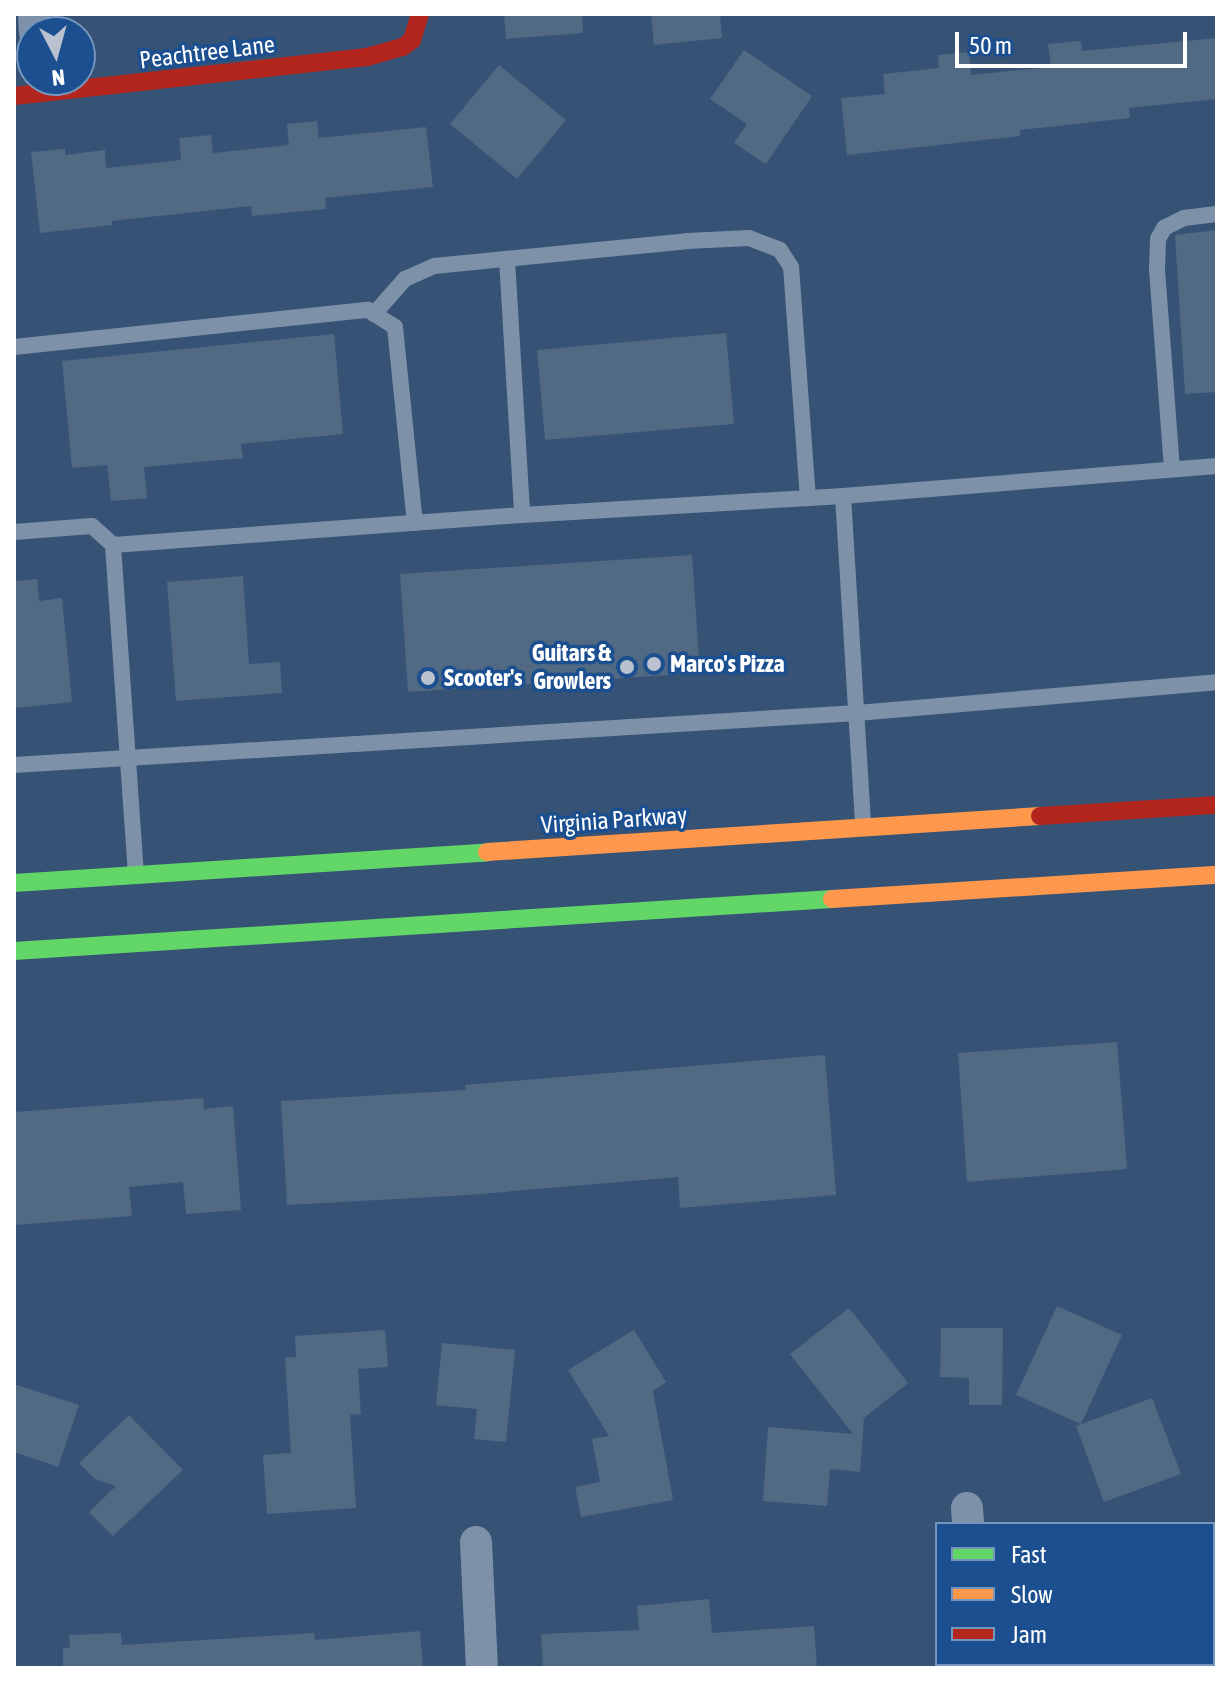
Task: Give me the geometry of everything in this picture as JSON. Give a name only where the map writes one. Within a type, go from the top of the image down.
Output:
[{"type":"main road","name":"Peachtree Lane","points":[[96,84],[352,59],[403,47],[412,40],[420,14]]},
{"type":"main road","name":"Virginia Parkway","points":[[14,883],[863,835],[1217,805]]},
{"type":"main road","points":[[14,951],[866,890],[1217,875]]},
{"type":"street","points":[[476,1542],[482,1668]]},
{"type":"lane","points":[[1172,469],[1157,268],[1158,239],[1164,228],[1184,218],[1217,214]]},
{"type":"lane","points":[[374,314],[405,279],[434,266],[749,238],[780,250],[791,267],[808,498]]},
{"type":"lane","points":[[507,259],[522,515]]},
{"type":"lane","points":[[14,347],[368,310],[395,327],[415,523]]},
{"type":"lane","points":[[113,545],[522,515],[843,496],[1217,466]]},
{"type":"lane","points":[[843,496],[863,835]]},
{"type":"lane","points":[[14,532],[92,526],[113,545],[136,875]]},
{"type":"lane","points":[[14,765],[857,713],[1217,682]]},
{"type":"building","points":[[504,14],[582,14],[583,33],[506,39]]},
{"type":"building","points":[[651,14],[720,14],[722,38],[654,45]]},
{"type":"building","points":[[1217,38],[1217,99],[1129,108],[1130,118],[1020,130],[1020,136],[847,155],[841,98],[885,94],[883,74],[939,68],[938,55],[969,52],[971,75],[1051,67],[1048,44],[1081,41],[1082,51]]},
{"type":"building","points":[[744,50],[812,96],[766,164],[734,143],[747,124],[710,99]]},
{"type":"building","points":[[499,65],[566,120],[517,179],[450,124]]},
{"type":"building","points":[[317,121],[319,138],[426,127],[433,187],[325,198],[326,209],[252,216],[251,206],[112,221],[112,225],[40,233],[31,152],[65,149],[65,155],[105,150],[106,168],[181,160],[179,138],[211,135],[213,153],[289,145],[287,124]]},
{"type":"building","points":[[1217,230],[1217,392],[1185,394],[1175,235]]},
{"type":"building","points":[[726,333],[734,424],[545,440],[537,350]]},
{"type":"building","points":[[334,334],[343,434],[241,444],[243,458],[144,467],[147,498],[111,501],[107,465],[72,468],[62,361]]},
{"type":"building","points":[[692,555],[700,673],[408,692],[400,574]]},
{"type":"building","points":[[243,576],[249,664],[280,662],[282,693],[176,701],[167,582]]},
{"type":"building","points":[[37,579],[39,601],[62,598],[72,702],[14,708],[14,581]]},
{"type":"building","points":[[1117,1042],[1127,1169],[967,1182],[958,1053]]},
{"type":"building","points":[[825,1055],[836,1195],[680,1208],[678,1177],[468,1195],[287,1205],[281,1101],[466,1090],[465,1085]]},
{"type":"building","points":[[203,1098],[204,1109],[233,1106],[241,1210],[186,1214],[183,1182],[129,1187],[132,1216],[14,1225],[14,1112]]},
{"type":"building","points":[[1057,1306],[1122,1335],[1081,1424],[1016,1395]]},
{"type":"building","points":[[849,1308],[908,1383],[864,1418],[860,1472],[830,1469],[827,1506],[763,1501],[768,1427],[853,1434],[790,1354]]},
{"type":"building","points":[[941,1328],[1003,1328],[1002,1405],[969,1405],[969,1378],[940,1377]]},
{"type":"building","points":[[385,1330],[388,1367],[358,1369],[361,1414],[350,1415],[356,1508],[267,1514],[263,1455],[291,1453],[285,1358],[296,1357],[295,1336]]},
{"type":"building","points":[[634,1330],[666,1382],[653,1391],[673,1500],[581,1517],[575,1487],[600,1482],[592,1439],[609,1436],[568,1370]]},
{"type":"building","points":[[442,1343],[515,1350],[506,1442],[474,1439],[477,1409],[436,1405]]},
{"type":"building","points":[[14,1384],[79,1405],[58,1467],[14,1452]]},
{"type":"building","points":[[1152,1398],[1181,1474],[1104,1502],[1076,1426]]},
{"type":"building","points":[[129,1415],[183,1470],[113,1536],[89,1512],[116,1486],[95,1479],[79,1463]]},
{"type":"building","points":[[709,1599],[712,1633],[814,1626],[817,1668],[543,1668],[541,1634],[639,1630],[637,1606]]},
{"type":"building","points":[[420,1631],[423,1668],[63,1668],[63,1648],[70,1648],[69,1635],[121,1633],[122,1645],[314,1633],[315,1640]]},
{"type":"traffic: fast","points":[[14,883],[487,852]]},
{"type":"traffic: fast","points":[[14,951],[832,899]]},
{"type":"traffic: slow","points":[[487,852],[1040,816]]},
{"type":"traffic: slow","points":[[832,899],[1217,875]]},
{"type":"traffic: jam","points":[[14,96],[367,57],[403,47],[412,40],[420,14]]},
{"type":"traffic: jam","points":[[1040,816],[1217,805]]},
{"type":"place","name":"Marco's Pizza","points":[[654,664]]},
{"type":"place","name":"Guitars & Growlers","points":[[627,667]]},
{"type":"place","name":"Scooter's","points":[[428,678]]}]
